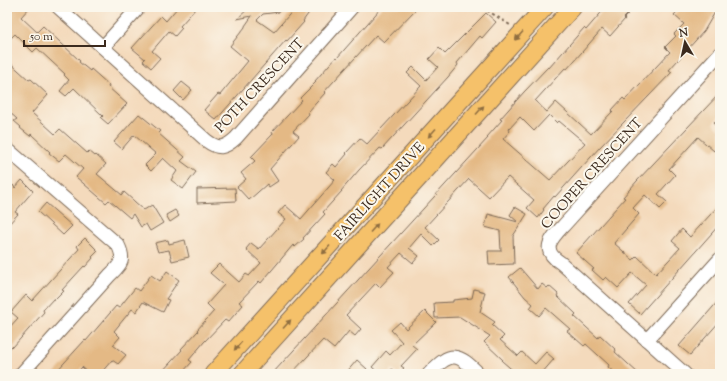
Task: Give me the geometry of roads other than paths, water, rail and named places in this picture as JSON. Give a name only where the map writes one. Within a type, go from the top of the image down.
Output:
[{"type":"main road","name":"FAIRLIGHT DRIVE","points":[[213,374],[545,7]]},
{"type":"main road","name":"FAIRLIGHT DRIVE","points":[[242,374],[573,7]]},
{"type":"street","name":"POTH CRESCENT","points":[[58,7],[207,141],[214,146],[221,147],[229,145],[236,138],[352,7]]},
{"type":"street","points":[[103,47],[139,7]]},
{"type":"street","name":"COOPER CRESCENT","points":[[684,374],[561,263],[553,258],[549,250],[551,239],[720,53]]},
{"type":"street","points":[[8,151],[118,245],[122,258],[120,265],[108,276],[21,374]]},
{"type":"street","points":[[647,340],[720,259]]},
{"type":"street","points":[[429,374],[445,359],[455,357],[465,360],[480,374]]}]
